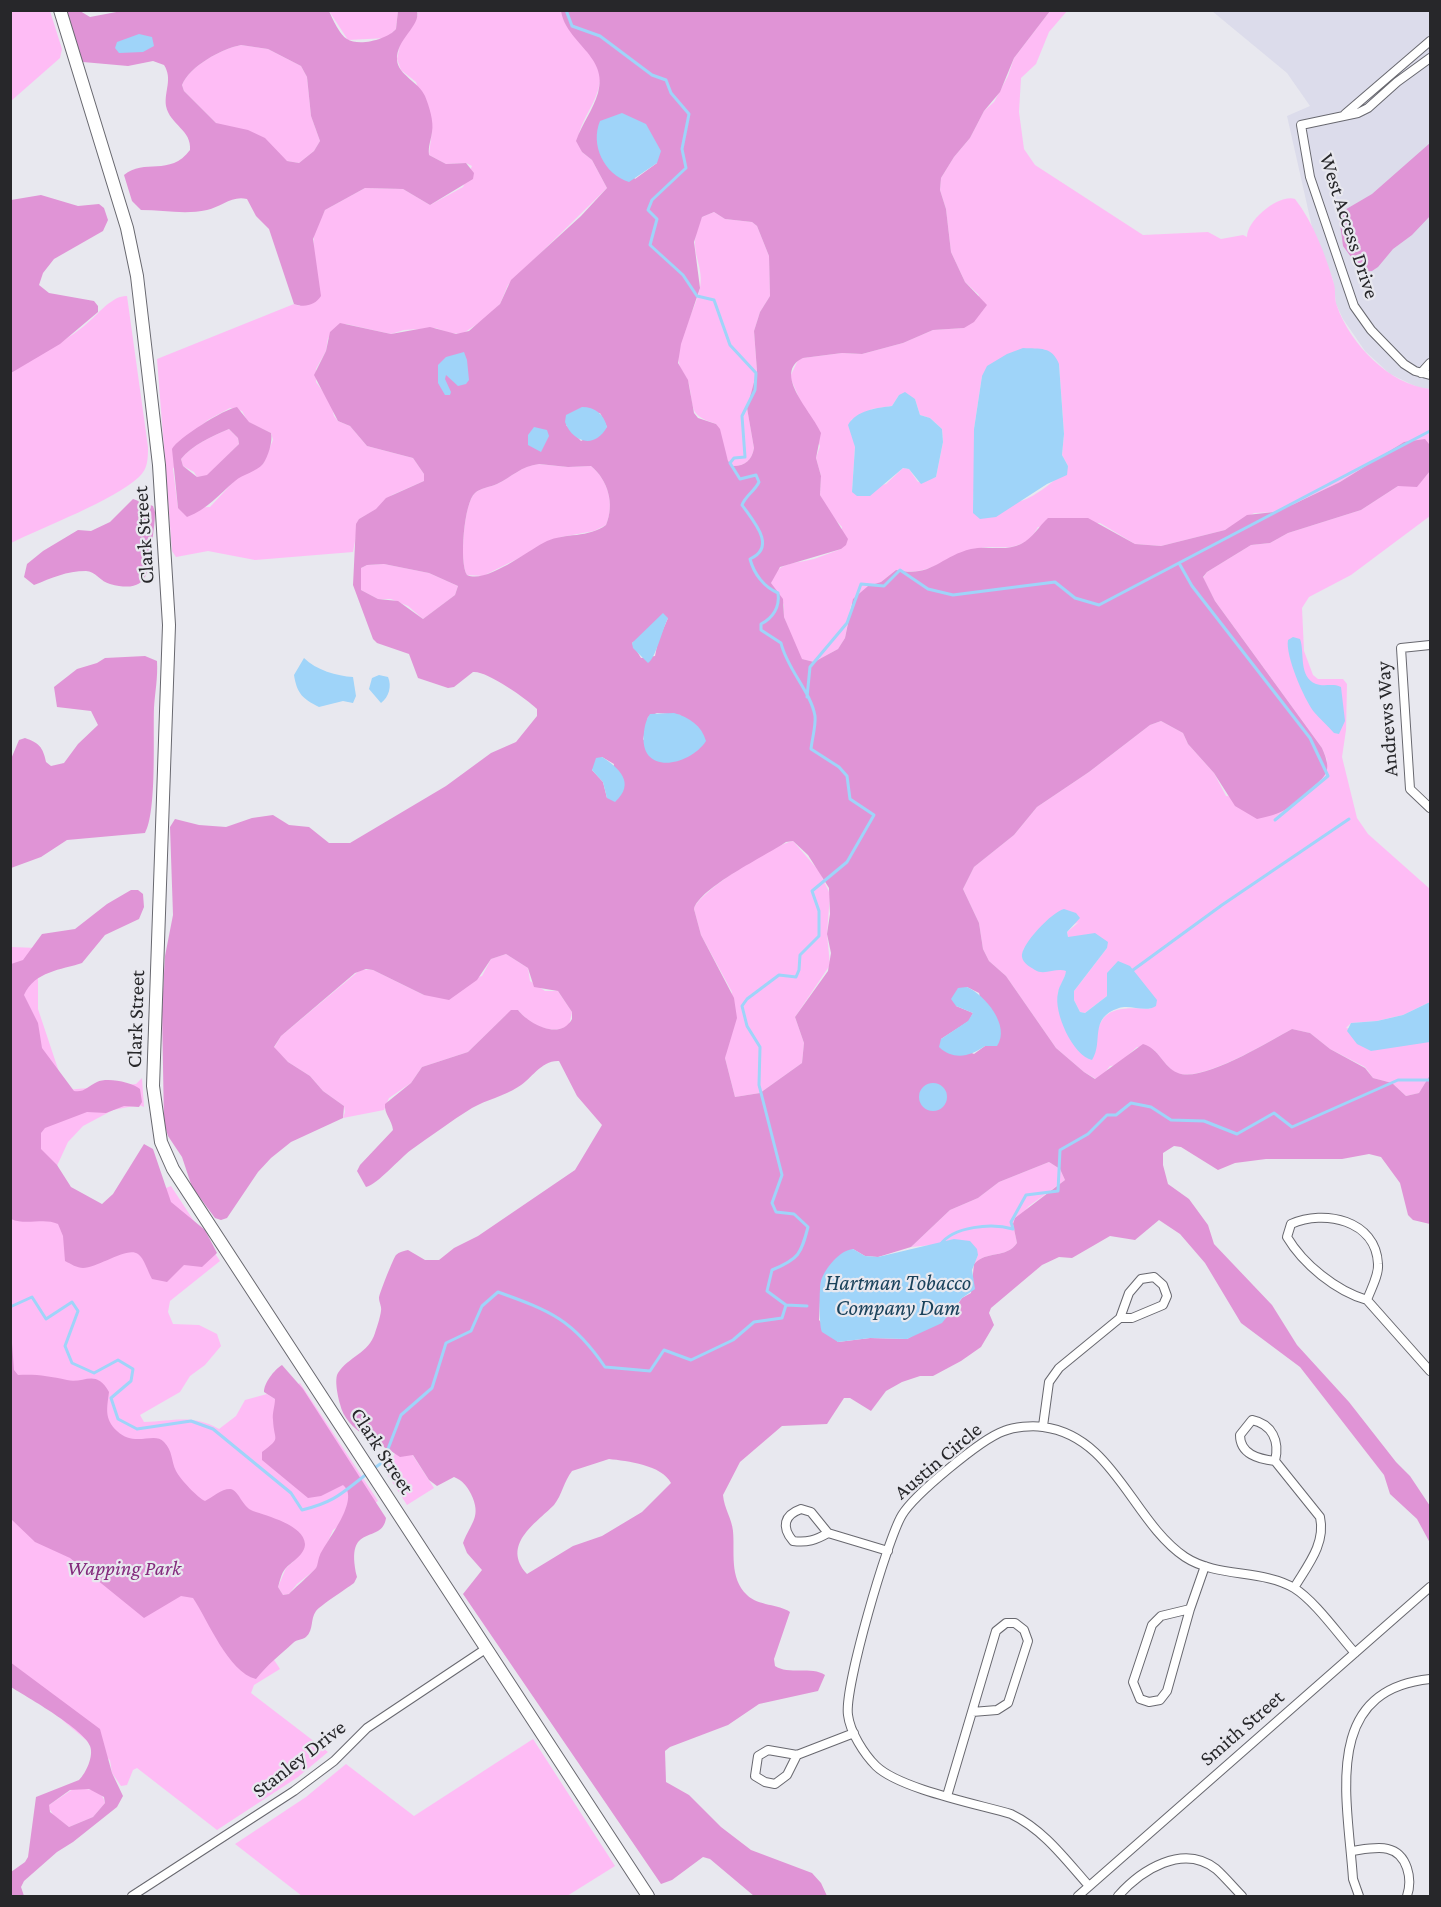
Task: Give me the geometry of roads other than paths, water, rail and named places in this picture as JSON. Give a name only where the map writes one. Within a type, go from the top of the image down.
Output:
[{"type":"main road","name":"Clark Street","points":[[60,10],[127,228],[137,276],[159,465],[169,625],[153,1086],[161,1142],[173,1169],[211,1228],[648,1896]]},
{"type":"street","points":[[1345,114],[1431,41]]},
{"type":"street","points":[[1345,114],[1368,108],[1397,82],[1431,58]]},
{"type":"street","name":"West Access Drive","points":[[1345,114],[1301,124],[1310,177],[1350,296],[1360,315],[1376,336],[1404,364],[1421,373],[1431,375]]},
{"type":"street","points":[[1421,373],[1431,363]]},
{"type":"street","name":"Andrews Way","points":[[1431,645],[1401,648],[1410,789],[1431,808]]},
{"type":"street","points":[[1367,1300],[1379,1266],[1376,1249],[1364,1231],[1346,1221],[1327,1217],[1307,1216],[1291,1224],[1287,1237],[1295,1250],[1322,1275],[1354,1296],[1367,1300],[1431,1371]]},
{"type":"street","points":[[1043,1426],[1049,1382],[1059,1368],[1120,1318],[1129,1293],[1141,1279],[1154,1277],[1163,1285],[1167,1296],[1163,1305],[1132,1318],[1120,1318]]},
{"type":"street","points":[[1275,1461],[1277,1451],[1272,1429],[1263,1422],[1252,1420],[1240,1435],[1240,1444],[1247,1452],[1261,1460],[1275,1461],[1320,1517],[1323,1529],[1320,1543],[1293,1588],[1355,1653]]},
{"type":"street","name":"Austin Circle","points":[[1089,1886],[1042,1833],[1026,1822],[1011,1814],[905,1782],[877,1767],[854,1733],[848,1717],[849,1686],[888,1551],[901,1516],[915,1499],[980,1444],[1004,1431],[1043,1426],[1070,1434],[1089,1445],[1158,1531],[1186,1557],[1205,1566],[1293,1588]]},
{"type":"street","points":[[828,1533],[816,1540],[803,1543],[793,1541],[786,1533],[785,1521],[790,1513],[801,1509],[811,1512],[828,1533],[888,1551]]},
{"type":"street","points":[[1190,1609],[1161,1616],[1152,1625],[1133,1682],[1140,1699],[1149,1702],[1160,1700],[1167,1691],[1190,1609],[1205,1566]]},
{"type":"street","name":"Smith Street","points":[[1078,1896],[1431,1587]]},
{"type":"street","points":[[947,1796],[996,1630],[1006,1623],[1015,1623],[1024,1630],[1028,1641],[1008,1703],[997,1710],[972,1712]]},
{"type":"street","name":"Stanley Drive","points":[[132,1896],[294,1791],[334,1761],[367,1728],[487,1648]]},
{"type":"street","points":[[1359,1896],[1353,1879],[1345,1762],[1353,1727],[1374,1700],[1410,1681],[1431,1679]]},
{"type":"street","points":[[797,1755],[787,1775],[775,1784],[765,1782],[755,1776],[758,1756],[768,1750],[797,1755],[854,1733]]},
{"type":"street","points":[[1351,1851],[1386,1847],[1396,1851],[1403,1857],[1409,1875],[1407,1896]]},
{"type":"street","points":[[1118,1896],[1157,1864],[1185,1859],[1203,1862],[1216,1869],[1242,1896]]},
{"type":"water","points":[[139,34],[152,37],[154,46],[143,52],[119,53],[115,48],[117,42]]},
{"type":"water","points":[[622,113],[646,124],[661,151],[657,163],[629,182],[620,178],[606,166],[598,149],[597,140],[600,121]]},
{"type":"water","points":[[1023,348],[1049,351],[1059,364],[1064,434],[1062,455],[1068,466],[1067,475],[1047,484],[996,517],[980,519],[973,513],[974,429],[982,376],[987,366]]},
{"type":"water","points":[[464,352],[469,380],[466,384],[458,386],[446,375],[445,379],[451,392],[450,395],[445,395],[438,383],[438,365],[446,357]]},
{"type":"water","points":[[905,392],[915,399],[920,415],[930,418],[942,429],[943,442],[936,477],[921,484],[909,469],[903,468],[870,496],[857,496],[852,492],[855,447],[848,425],[862,413],[892,406],[899,395]]},
{"type":"water","points":[[582,407],[598,412],[604,418],[607,427],[602,434],[591,441],[584,441],[573,435],[565,422],[566,415]]},
{"type":"water","points":[[534,427],[547,430],[549,436],[541,452],[528,445],[528,435]]},
{"type":"water","points":[[663,613],[668,618],[656,650],[648,663],[633,648],[632,643]]},
{"type":"water","points":[[1293,637],[1300,639],[1304,670],[1310,681],[1319,685],[1341,687],[1345,721],[1339,734],[1334,733],[1310,706],[1289,656],[1288,640]]},
{"type":"water","points":[[304,658],[327,672],[353,677],[356,696],[353,703],[343,701],[319,707],[305,698],[297,687],[294,675]]},
{"type":"water","points":[[379,675],[388,677],[390,684],[388,695],[381,703],[369,689],[372,678]]},
{"type":"water","points":[[674,713],[694,723],[706,741],[688,757],[666,763],[656,761],[649,756],[644,746],[647,720],[650,714]]},
{"type":"water","points":[[602,757],[619,771],[625,782],[621,795],[615,802],[607,798],[603,782],[592,770],[596,758]]},
{"type":"water","points":[[1064,909],[1076,913],[1080,918],[1067,932],[1068,937],[1095,933],[1108,942],[1107,948],[1074,991],[1074,1000],[1080,1012],[1085,1013],[1107,996],[1107,973],[1118,961],[1130,966],[1157,1000],[1156,1006],[1152,1008],[1123,1007],[1109,1012],[1100,1024],[1097,1046],[1092,1060],[1078,1051],[1066,1032],[1059,1011],[1057,1001],[1066,971],[1039,972],[1027,965],[1022,957],[1026,945],[1038,929]]},
{"type":"water","points":[[967,987],[988,1004],[1001,1029],[997,1046],[985,1046],[962,1056],[951,1054],[939,1047],[941,1039],[968,1021],[973,1013],[956,1006],[951,999],[958,988]]},
{"type":"water","points":[[1430,1002],[1430,1042],[1371,1051],[1357,1044],[1347,1031],[1351,1023],[1377,1021],[1403,1015]]},
{"type":"water","points":[[933,1083],[943,1087],[947,1097],[943,1107],[933,1111],[923,1107],[919,1097],[923,1087]]},
{"type":"water","name":"Hartman Tobacco Company Dam","points":[[954,1239],[970,1241],[977,1249],[978,1255],[972,1270],[975,1289],[962,1298],[942,1323],[907,1339],[870,1338],[838,1342],[822,1332],[820,1323],[821,1281],[829,1265],[838,1256],[853,1249],[865,1256],[878,1257]]},
{"type":"waterway","points":[[373,1469],[383,1462],[401,1415],[432,1388],[446,1343],[471,1331],[482,1306],[498,1292],[533,1305],[559,1319],[582,1338],[605,1367],[650,1371],[664,1350],[691,1360],[733,1340],[754,1322],[782,1318],[786,1305],[767,1291],[772,1270],[798,1254],[808,1227],[794,1214],[776,1212],[772,1203],[782,1175],[759,1085],[760,1047],[747,1026],[742,1006],[747,999],[779,975],[796,977],[800,955],[819,936],[819,911],[812,891],[847,862],[874,815],[850,799],[847,776],[839,767],[811,749],[815,720],[813,707],[788,662],[781,643],[761,630],[761,624],[775,612],[778,593],[760,579],[750,559],[762,548],[761,534],[742,505],[759,482],[756,475],[740,479],[730,463],[734,458],[745,457],[742,416],[755,390],[756,373],[730,345],[714,300],[697,296],[683,275],[650,245],[657,219],[648,210],[652,200],[686,168],[682,149],[689,114],[671,93],[666,80],[652,75],[600,36],[572,26],[566,10]]},
{"type":"waterway","points":[[807,697],[810,667],[847,623],[861,584],[884,586],[900,570],[928,589],[953,595],[1055,582],[1075,598],[1099,605],[1430,431]]},
{"type":"waterway","points":[[1179,563],[1192,586],[1310,738],[1328,776],[1275,820]]},
{"type":"waterway","points":[[1133,970],[1222,905],[1349,819]]},
{"type":"waterway","points":[[940,1245],[963,1230],[984,1226],[1013,1229],[1011,1222],[1026,1195],[1058,1191],[1060,1150],[1088,1134],[1107,1115],[1116,1115],[1131,1103],[1151,1107],[1171,1120],[1204,1121],[1237,1134],[1274,1113],[1292,1127],[1398,1080],[1430,1080]]},
{"type":"waterway","points":[[10,1307],[32,1297],[46,1319],[72,1302],[78,1311],[65,1346],[72,1363],[94,1373],[118,1360],[133,1369],[131,1381],[111,1398],[118,1419],[137,1429],[191,1421],[213,1429],[291,1493],[302,1510],[331,1500],[368,1473]]},
{"type":"waterway","points":[[786,1305],[807,1306]]},
{"type":"park label","name":"Wapping Park","points":[[124,1569]]}]
